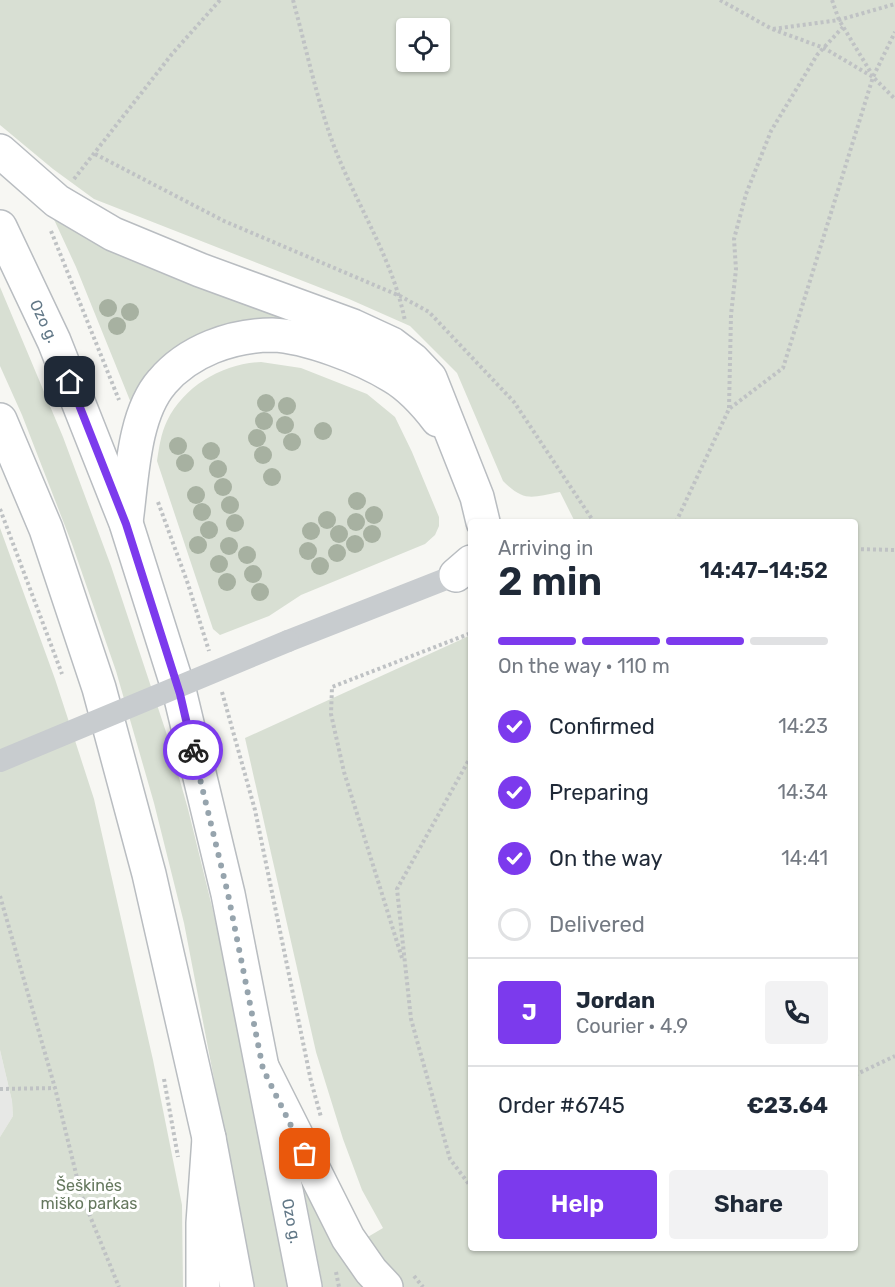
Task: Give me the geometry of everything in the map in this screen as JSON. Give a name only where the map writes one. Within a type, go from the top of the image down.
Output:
[{"type":"main road","points":[[0,151],[57,201],[113,234],[200,270],[354,326],[392,344],[413,360],[430,378],[477,498],[482,519]]},
{"type":"main road","name":"Ozo g.","points":[[0,227],[54,341],[126,524],[180,694],[228,894],[305,1287]]},
{"type":"main road","points":[[126,524],[137,444],[146,410],[160,383],[179,365],[197,353],[222,344],[272,335],[299,339],[343,352],[393,376],[423,401],[454,441]]},
{"type":"main road","points":[[0,420],[46,529],[99,688],[149,874],[209,1138],[237,1287]]},
{"type":"main road","points":[[263,1069],[348,1238],[371,1271],[386,1287]]},
{"type":"main road","points":[[203,1287],[203,1223],[209,1138]]},
{"type":"street","points":[[0,761],[463,569]]},
{"type":"path","points":[[57,201],[172,54],[220,0]]},
{"type":"path","points":[[293,0],[331,138],[374,230],[400,296],[413,360]]},
{"type":"path","points":[[720,0],[772,29],[824,48],[873,77]]},
{"type":"path","points":[[832,0],[839,20],[873,77],[895,99]]},
{"type":"path","points":[[772,29],[839,20],[895,4]]},
{"type":"path","points":[[677,519],[729,409],[731,315],[736,269],[734,239],[746,194],[771,131],[805,74],[843,27]]},
{"type":"path","points":[[729,409],[783,368],[873,77],[895,32]]},
{"type":"path","points":[[0,509],[64,681]]},
{"type":"path","points":[[858,549],[895,550]]},
{"type":"path","points":[[405,968],[344,772],[331,714],[332,687],[468,634]]},
{"type":"path","points":[[468,761],[397,889],[411,1019],[450,1159],[468,1182]]},
{"type":"path","points":[[0,896],[55,1088],[81,1194],[119,1287]]},
{"type":"path","points":[[858,1074],[895,1056]]},
{"type":"path","points":[[162,1069],[178,1161]]},
{"type":"path","points":[[0,1089],[55,1088]]},
{"type":"shaded area","points":[[0,1050],[12,1101],[13,1116],[0,1137]]},
{"type":"green space","points":[[0,0],[895,0],[895,1287],[400,1287],[361,1241],[383,1228],[362,1190],[343,1139],[316,1052],[245,738],[468,636],[468,1251],[858,1251],[858,519],[574,519],[560,492],[529,497],[517,493],[503,481],[457,373],[410,326],[349,299],[94,199],[0,125]]},
{"type":"green space","points":[[51,213],[299,323],[131,403],[76,267]]},
{"type":"green space","points":[[0,287],[63,437],[111,566],[167,735],[188,809],[242,1037],[291,1287],[254,1287],[184,923],[154,803],[116,671],[72,544],[22,415],[0,366]]},
{"type":"green space","points":[[261,362],[301,368],[367,394],[395,417],[439,517],[439,526],[435,535],[425,544],[301,595],[269,616],[220,635],[213,629],[157,461],[165,426],[184,397],[206,379],[219,372]]},
{"type":"green space","name":"Šeškinės miško parkas","points":[[0,528],[55,679],[94,799],[153,1060],[182,1205],[183,1287],[0,1287],[0,1137],[13,1116],[12,1101],[0,1050]]},
{"type":"green space","points":[[303,1185],[374,1287],[323,1287]]},
{"type":"way so far","points":[[193,750],[228,894],[263,1069],[305,1154]]},
{"type":"route","points":[[70,382],[126,524],[180,694],[193,750]]}]
